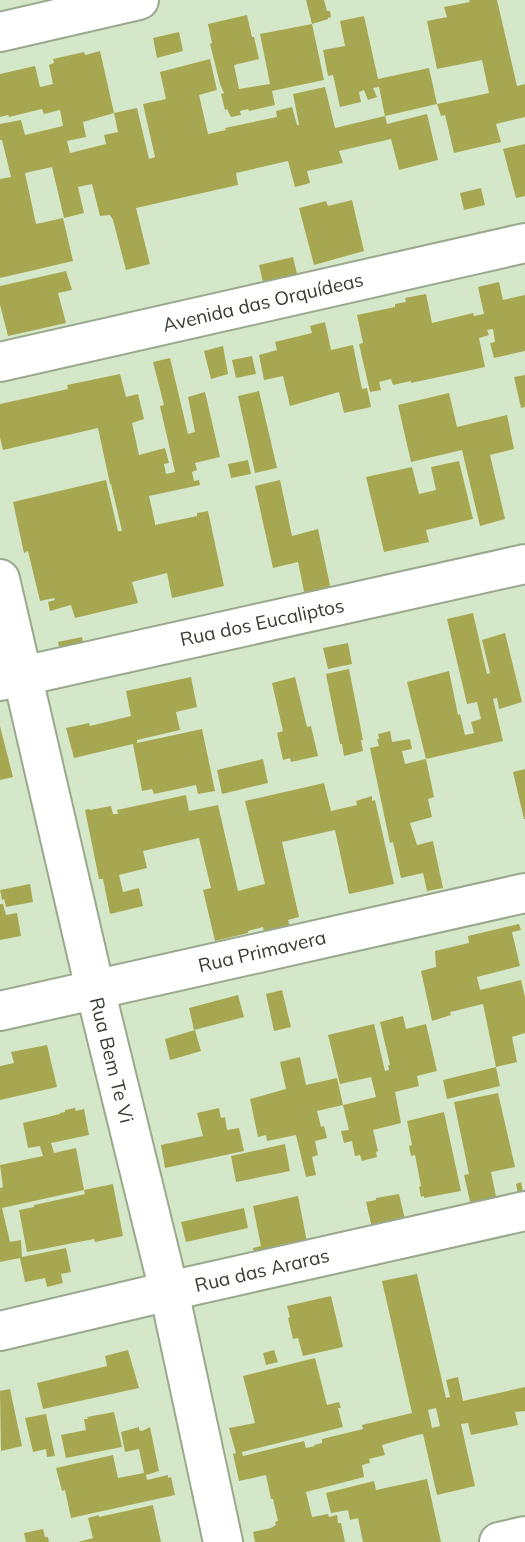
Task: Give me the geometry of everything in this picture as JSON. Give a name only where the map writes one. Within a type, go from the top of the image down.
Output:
[{"type":"street","points":[[0,32],[139,0]]},
{"type":"street","name":"Avenida das Orquídeas","points":[[0,362],[525,243]]},
{"type":"street","name":"Rua dos Eucaliptos","points":[[11,678],[525,564]]},
{"type":"street","name":"Rua Bem Te Vi","points":[[0,579],[11,678],[95,989],[169,1290],[223,1542]]},
{"type":"street","name":"Rua Primavera","points":[[0,1011],[525,893]]},
{"type":"street","name":"Rua das Araras","points":[[0,1331],[169,1290],[525,1211]]},
{"type":"street","points":[[499,1542],[525,1536]]},
{"type":"building","points":[[306,0],[324,0],[331,17],[312,24]]},
{"type":"building","points":[[469,0],[497,0],[517,86],[525,84],[525,117],[496,124],[501,142],[454,153],[445,115],[441,116],[437,104],[489,93],[482,60],[437,69],[427,21],[447,17],[444,7],[470,2]]},
{"type":"building","points":[[247,15],[259,59],[234,65],[239,89],[270,84],[260,34],[312,24],[324,80],[272,91],[275,105],[240,111],[241,115],[231,117],[227,109],[225,110],[221,94],[224,93],[210,44],[208,24]]},
{"type":"building","points":[[364,16],[378,79],[429,68],[437,104],[385,116],[379,87],[373,88],[377,97],[368,100],[364,90],[359,92],[361,102],[340,107],[333,75],[328,76],[323,50],[345,46],[340,21]]},
{"type":"building","points":[[179,32],[183,51],[157,58],[153,38]]},
{"type":"building","points":[[100,51],[114,113],[137,108],[149,159],[155,157],[143,104],[166,99],[160,72],[210,59],[217,90],[199,95],[208,134],[277,117],[276,111],[292,107],[299,125],[293,94],[325,87],[335,128],[385,116],[387,124],[427,114],[438,160],[399,170],[391,139],[339,151],[343,163],[307,171],[310,183],[295,187],[288,161],[236,173],[238,185],[136,208],[150,264],[126,270],[113,220],[110,215],[100,216],[92,184],[78,187],[84,213],[64,218],[52,167],[25,173],[36,224],[63,218],[73,261],[0,278],[0,179],[11,177],[0,140],[0,124],[21,120],[25,135],[63,126],[60,110],[44,114],[42,109],[0,117],[0,74],[35,66],[40,87],[53,84],[49,65],[54,63],[53,59]],"holes":[[[114,113],[118,132],[104,135],[106,144],[70,153],[67,141],[86,137],[83,122]]]},
{"type":"building","points":[[525,144],[525,196],[516,198],[503,149]]},
{"type":"building","points":[[481,188],[485,205],[464,210],[460,193]]},
{"type":"building","points":[[352,200],[364,251],[314,265],[299,208],[326,201],[328,206]]},
{"type":"building","points":[[293,257],[297,274],[263,282],[259,265]]},
{"type":"building","points":[[66,271],[72,290],[58,293],[66,323],[8,336],[0,305],[0,286]]},
{"type":"building","points":[[499,282],[503,300],[525,295],[525,351],[494,358],[490,343],[495,342],[493,329],[487,330],[489,335],[479,338],[485,367],[411,383],[393,385],[391,379],[379,382],[381,390],[370,392],[359,344],[363,343],[357,315],[395,307],[395,304],[406,302],[405,298],[426,294],[432,323],[473,313],[474,316],[484,314],[478,287]]},
{"type":"building","points":[[325,322],[331,350],[353,345],[362,389],[367,388],[371,407],[344,413],[339,392],[290,406],[283,376],[264,380],[259,355],[277,350],[275,342],[312,333],[310,326]]},
{"type":"building","points":[[223,346],[228,374],[211,379],[204,351]]},
{"type":"building","points":[[252,356],[256,374],[236,378],[232,360]]},
{"type":"building","points":[[170,358],[188,434],[195,432],[188,397],[205,392],[220,457],[195,463],[197,470],[192,472],[194,481],[199,480],[200,485],[149,496],[155,525],[208,511],[224,586],[172,598],[167,573],[132,582],[138,603],[75,618],[71,605],[50,611],[48,602],[55,600],[40,601],[28,551],[24,553],[13,502],[106,480],[118,531],[122,531],[98,428],[3,450],[0,437],[0,404],[68,389],[67,385],[120,374],[126,397],[138,394],[144,419],[132,423],[139,455],[165,448],[169,463],[164,464],[166,474],[175,472],[160,406],[164,405],[153,362]]},
{"type":"building","points":[[525,375],[525,407],[521,408],[514,377]]},
{"type":"building","points":[[259,391],[277,468],[255,473],[238,396]]},
{"type":"building","points":[[449,393],[457,427],[507,415],[514,449],[490,455],[505,519],[480,526],[462,450],[411,462],[398,405]]},
{"type":"building","points":[[248,460],[251,474],[231,478],[228,464]]},
{"type":"building","points":[[459,461],[473,519],[426,530],[429,542],[384,552],[366,477],[412,467],[419,494],[436,490],[431,467]]},
{"type":"building","points":[[280,480],[292,536],[318,529],[331,590],[305,596],[298,562],[273,568],[255,486]]},
{"type":"building","points":[[473,613],[487,674],[490,673],[482,640],[505,633],[522,702],[499,709],[497,698],[493,699],[503,741],[426,759],[407,682],[449,671],[465,735],[474,733],[471,722],[481,719],[477,702],[467,704],[447,619]]},
{"type":"building","points":[[82,637],[84,649],[61,654],[58,642]]},
{"type":"building","points":[[348,643],[352,664],[328,669],[323,648]]},
{"type":"building","points":[[349,669],[363,751],[344,756],[326,674]]},
{"type":"building","points":[[191,677],[197,707],[176,712],[180,730],[137,740],[137,743],[202,729],[215,791],[198,794],[196,785],[154,794],[152,789],[142,791],[133,744],[74,758],[66,728],[89,723],[90,726],[131,716],[126,691]]},
{"type":"building","points":[[295,677],[307,727],[311,726],[318,756],[291,762],[290,758],[283,760],[277,733],[283,731],[272,683]]},
{"type":"building","points":[[0,726],[13,777],[0,780]]},
{"type":"building","points":[[390,731],[392,742],[410,739],[412,749],[402,751],[405,764],[426,759],[434,797],[428,799],[432,817],[410,823],[417,845],[433,841],[443,888],[427,891],[423,873],[401,878],[393,842],[390,843],[370,748],[379,746],[378,734]]},
{"type":"building","points":[[263,759],[268,783],[222,794],[217,770]]},
{"type":"building","points":[[525,769],[525,819],[524,819],[513,772]]},
{"type":"building","points":[[324,783],[331,811],[357,805],[356,801],[372,796],[372,801],[375,800],[394,884],[349,894],[335,830],[282,842],[299,917],[288,920],[293,936],[266,943],[263,927],[215,941],[203,890],[211,888],[199,838],[143,851],[147,868],[119,875],[123,892],[139,888],[143,906],[110,914],[103,879],[99,879],[85,810],[111,806],[113,814],[118,814],[117,810],[186,795],[189,811],[218,805],[238,891],[265,884],[245,801]]},
{"type":"building","points":[[30,884],[33,902],[6,907],[0,890]]},
{"type":"building","points":[[0,904],[3,904],[6,915],[17,913],[21,936],[0,940]]},
{"type":"building","points":[[519,924],[521,930],[512,932],[520,966],[477,977],[480,990],[521,980],[525,997],[525,1033],[512,1037],[517,1062],[496,1067],[483,1004],[450,1012],[451,1015],[432,1021],[421,971],[436,967],[435,951],[469,943],[468,936]]},
{"type":"building","points":[[282,990],[291,1027],[274,1031],[266,994]]},
{"type":"building","points":[[238,995],[244,1017],[194,1030],[189,1008]]},
{"type":"building","points":[[403,1016],[406,1029],[426,1024],[437,1071],[417,1076],[419,1086],[395,1092],[401,1123],[373,1130],[377,1157],[362,1161],[360,1155],[355,1156],[352,1141],[344,1143],[341,1131],[349,1130],[343,1105],[376,1097],[371,1077],[340,1084],[328,1035],[374,1024],[385,1071],[389,1070],[380,1022]]},
{"type":"building","points":[[195,1030],[201,1051],[170,1060],[165,1039]]},
{"type":"building","points":[[47,1045],[57,1087],[0,1100],[0,1066],[14,1063],[11,1052]]},
{"type":"building","points":[[300,1057],[306,1085],[337,1078],[343,1105],[317,1111],[327,1138],[315,1141],[318,1155],[312,1157],[316,1175],[306,1177],[296,1135],[267,1141],[266,1135],[258,1137],[250,1099],[286,1089],[280,1062]]},
{"type":"building","points":[[496,1067],[500,1086],[447,1099],[443,1080]]},
{"type":"building","points":[[498,1093],[515,1167],[491,1172],[499,1211],[472,1210],[464,1175],[469,1174],[454,1102]]},
{"type":"building","points":[[75,1108],[76,1111],[84,1109],[89,1135],[51,1143],[54,1153],[76,1148],[84,1190],[2,1208],[10,1242],[21,1240],[22,1257],[66,1248],[71,1272],[61,1274],[63,1283],[47,1287],[45,1278],[25,1282],[20,1258],[0,1262],[0,1188],[3,1187],[0,1165],[43,1156],[40,1146],[28,1148],[23,1123]]},
{"type":"building","points":[[219,1108],[221,1118],[225,1117],[227,1130],[239,1128],[244,1151],[165,1168],[161,1145],[203,1136],[197,1113]]},
{"type":"building","points":[[444,1112],[461,1191],[424,1198],[421,1197],[415,1155],[411,1156],[409,1146],[412,1145],[407,1121]]},
{"type":"building","points":[[285,1144],[290,1171],[236,1182],[231,1156]]},
{"type":"building","points":[[521,1182],[524,1198],[519,1199],[516,1184]]},
{"type":"building","points":[[113,1184],[123,1236],[27,1252],[19,1210],[85,1194],[84,1190]]},
{"type":"building","points":[[399,1194],[406,1224],[373,1232],[366,1202]]},
{"type":"building","points":[[298,1196],[308,1247],[255,1259],[253,1248],[261,1246],[253,1206]]},
{"type":"building","points":[[244,1208],[248,1228],[186,1242],[181,1222]]},
{"type":"building","points":[[417,1274],[446,1398],[450,1397],[446,1380],[458,1377],[463,1401],[525,1387],[525,1411],[515,1412],[518,1425],[471,1435],[468,1423],[461,1424],[475,1486],[437,1495],[423,1434],[417,1435],[382,1445],[385,1455],[369,1459],[370,1463],[362,1465],[364,1477],[306,1492],[312,1517],[337,1515],[345,1542],[255,1542],[253,1532],[271,1528],[278,1521],[266,1475],[239,1481],[233,1454],[236,1453],[229,1428],[255,1423],[243,1376],[315,1358],[327,1405],[339,1402],[343,1427],[242,1452],[243,1456],[304,1441],[306,1448],[315,1446],[322,1443],[322,1439],[363,1429],[362,1425],[412,1413],[382,1281]],"holes":[[[436,1408],[440,1426],[432,1428],[428,1410]]]},
{"type":"building","points":[[331,1296],[343,1347],[303,1356],[298,1338],[293,1339],[287,1306]]},
{"type":"building","points":[[128,1350],[139,1388],[43,1409],[37,1383],[107,1366],[105,1356]]},
{"type":"building","points":[[274,1350],[278,1362],[266,1365],[263,1353]]},
{"type":"building","points":[[10,1389],[22,1446],[1,1451],[0,1391]]},
{"type":"building","points":[[114,1412],[122,1447],[66,1458],[61,1435],[86,1430],[84,1419],[88,1419],[87,1417]]},
{"type":"building","points":[[46,1414],[55,1456],[47,1457],[46,1449],[33,1452],[25,1418]]},
{"type":"building","points":[[139,1427],[142,1431],[150,1427],[159,1471],[146,1475],[147,1480],[168,1475],[168,1478],[171,1477],[175,1495],[71,1518],[65,1490],[62,1491],[56,1468],[113,1455],[118,1478],[144,1473],[139,1449],[125,1452],[121,1432]]},
{"type":"building","points":[[427,1479],[441,1542],[363,1542],[358,1518],[350,1520],[348,1510],[331,1513],[326,1493],[374,1481],[376,1490]]},
{"type":"building","points":[[153,1505],[161,1542],[78,1542],[93,1538],[88,1518]]},
{"type":"building","points":[[43,1529],[49,1542],[26,1542],[24,1533]]}]
